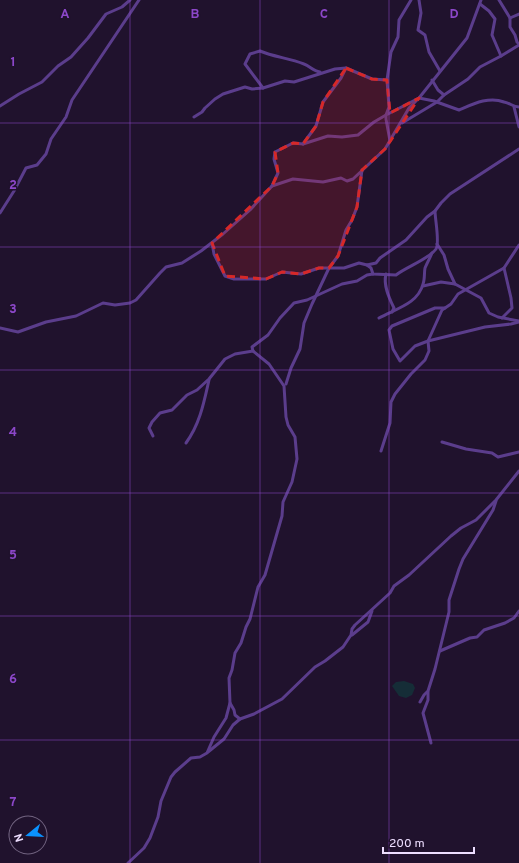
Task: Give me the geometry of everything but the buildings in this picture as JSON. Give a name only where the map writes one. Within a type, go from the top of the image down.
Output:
[{"type":"street","points":[[0,106],[42,82],[58,66],[71,57],[106,14],[122,7],[130,0]]},
{"type":"street","points":[[0,213],[26,168],[37,165],[46,154],[51,139],[66,117],[72,100],[139,0]]},
{"type":"street","points":[[390,141],[386,115],[389,107],[387,80],[391,52],[398,37],[399,20],[411,0]]},
{"type":"street","points":[[419,0],[421,13],[418,30],[425,35],[429,52],[440,71]]},
{"type":"street","points":[[401,124],[437,102],[444,95],[468,79],[480,67],[519,44],[516,42],[515,35],[510,28],[510,18],[499,0]]},
{"type":"street","points":[[272,186],[293,179],[323,182],[341,178],[347,181],[353,179],[380,154],[401,124],[409,108],[419,98],[467,38],[480,2],[489,11],[494,19],[492,35],[501,56]]},
{"type":"street","points":[[510,18],[519,14]]},
{"type":"street","points":[[263,88],[245,64],[250,54],[260,51],[269,55],[304,64],[315,71],[322,72]]},
{"type":"street","points":[[194,117],[202,112],[215,98],[223,94],[245,87],[252,89],[263,88],[285,81],[294,82],[322,72],[346,68],[372,79],[387,80]]},
{"type":"street","points":[[303,144],[316,126],[322,102],[341,78],[346,68]]},
{"type":"street","points":[[432,80],[438,90],[444,95]]},
{"type":"street","points":[[0,328],[18,332],[46,322],[76,316],[102,303],[115,305],[130,303],[136,300],[166,267],[182,263],[212,243],[250,210],[272,186],[278,173],[274,159],[275,152],[293,143],[303,144],[328,136],[342,137],[358,134],[374,122],[419,98],[437,102],[459,110],[475,103],[488,100],[505,102],[514,107],[519,107]]},
{"type":"street","points":[[514,107],[519,127]]},
{"type":"street","points":[[371,268],[380,258],[406,240],[450,194],[519,149]]},
{"type":"street","points":[[286,384],[291,368],[300,349],[304,323],[329,268],[338,256],[346,230],[357,207],[362,170]]},
{"type":"street","points":[[379,318],[410,302],[423,286],[425,268],[436,249],[437,244],[435,211]]},
{"type":"street","points":[[212,243],[214,254],[225,276],[234,279],[266,279],[282,272],[301,274],[319,268],[344,268],[359,264],[371,268],[373,274]]},
{"type":"street","points":[[437,244],[444,255],[455,284]]},
{"type":"street","points":[[381,451],[390,423],[391,402],[395,394],[411,374],[425,360],[430,351],[428,341],[442,310],[451,304],[458,294],[504,268],[519,245]]},
{"type":"street","points":[[253,351],[252,347],[268,335],[290,306],[342,284],[357,281],[367,275],[386,274],[396,276],[433,252]]},
{"type":"street","points":[[367,266],[376,263]]},
{"type":"street","points":[[502,318],[512,308],[512,298],[504,268]]},
{"type":"street","points":[[386,274],[384,281],[394,308],[392,312]]},
{"type":"street","points":[[423,286],[441,282],[455,284],[481,298],[489,313],[502,318],[519,321]]},
{"type":"street","points":[[445,308],[435,308],[392,326],[388,330],[393,349],[400,361],[415,346],[428,341],[485,327],[511,324],[519,321]]},
{"type":"street","points":[[153,436],[150,428],[155,417],[160,413],[172,410],[188,395],[198,390],[209,380],[225,359],[235,354],[253,351],[269,364],[284,386],[286,417],[288,425],[295,437],[296,460],[292,482],[283,502],[282,516],[265,575],[258,587],[250,619],[241,643],[235,653],[229,678],[230,703],[226,718],[214,737],[207,753]]},
{"type":"street","points":[[186,443],[194,433],[209,380]]},
{"type":"street","points":[[442,442],[466,449],[492,453],[498,457],[519,452]]},
{"type":"street","points":[[351,635],[352,629],[355,625],[390,593],[394,586],[409,575],[461,528],[476,520],[496,500],[519,471]]},
{"type":"street","points":[[512,480],[519,480]]},
{"type":"street","points":[[431,743],[423,713],[428,700],[428,691],[440,651],[449,612],[449,600],[463,559],[492,511],[496,500]]},
{"type":"street","points":[[128,863],[144,848],[150,838],[158,817],[161,801],[171,777],[191,758],[200,757],[216,747],[240,719],[254,714],[282,700],[315,667],[343,647],[351,635],[368,622],[375,606]]},
{"type":"street","points":[[440,651],[470,638],[477,637],[484,630],[505,623],[514,618],[519,611]]},
{"type":"street","points":[[420,702],[428,691]]},
{"type":"street","points":[[230,703],[234,710],[234,715],[240,719]]},
{"type":"highlighted area","points":[[346,68],[372,79],[387,80],[390,113],[419,98],[385,149],[362,170],[357,207],[338,256],[329,268],[319,268],[301,274],[282,272],[266,279],[225,276],[212,243],[272,186],[278,173],[275,152],[293,143],[303,144],[316,126],[323,102]]},
{"type":"shaded area","points":[[404,681],[413,684],[415,688],[412,695],[406,698],[399,696],[392,686],[396,682]]}]
